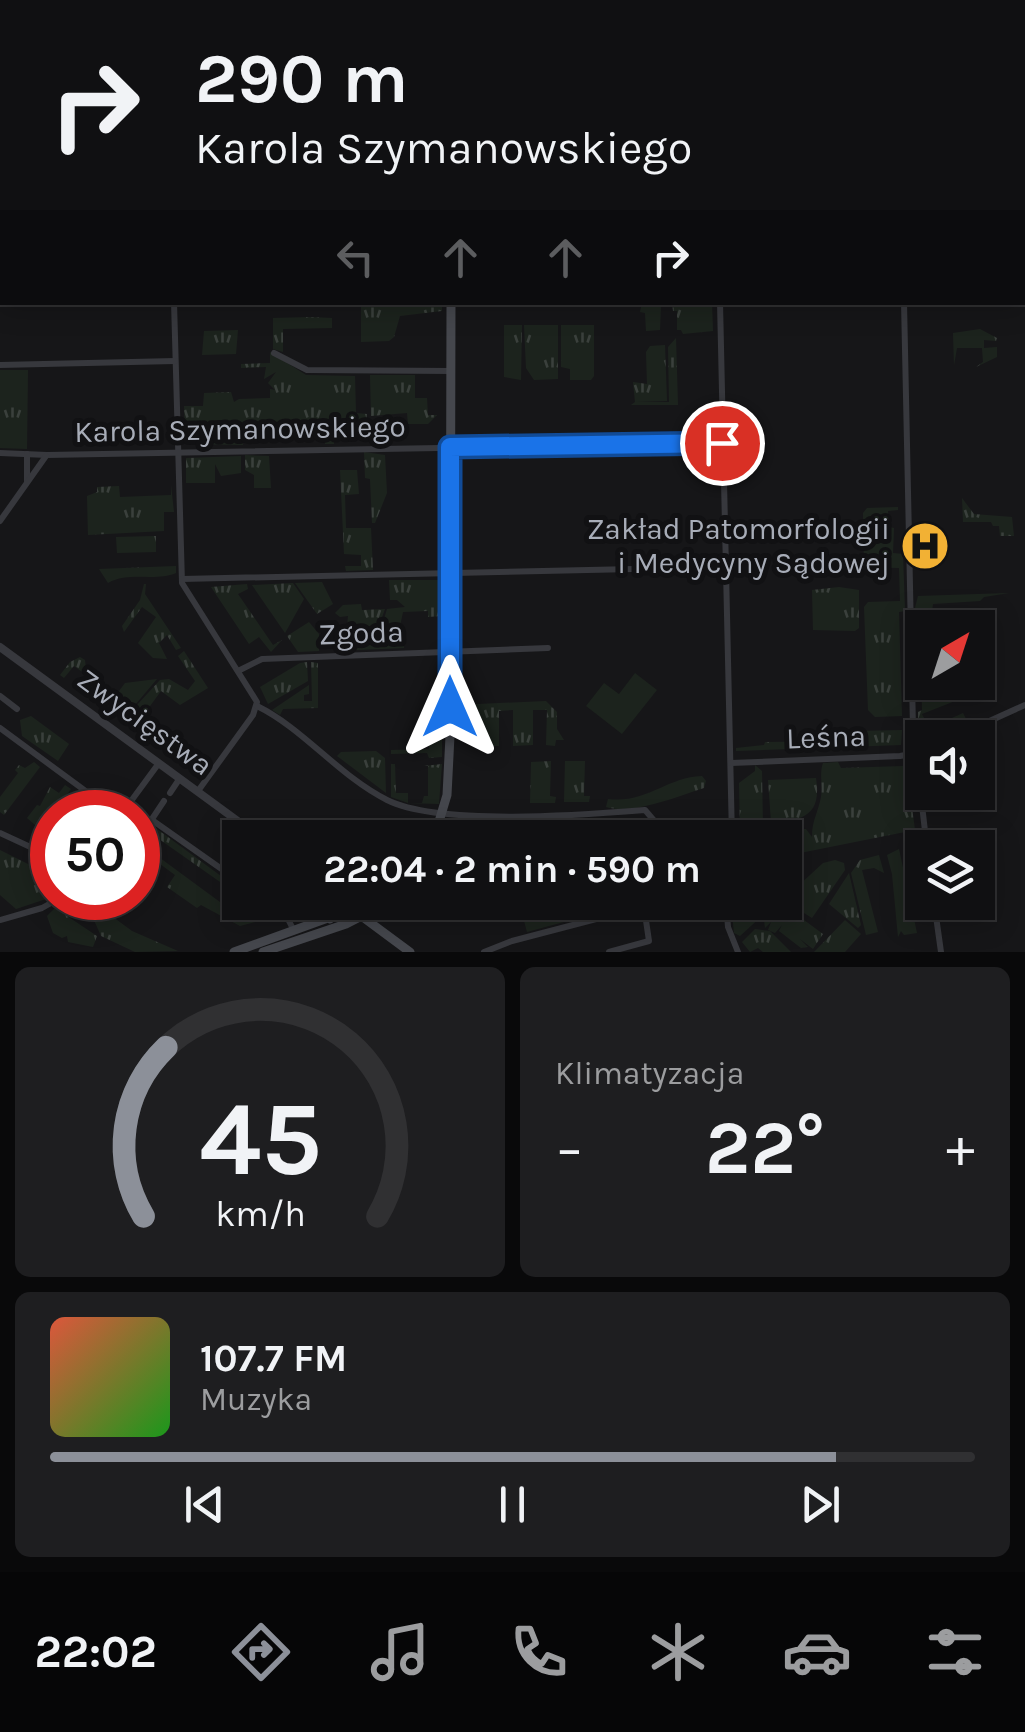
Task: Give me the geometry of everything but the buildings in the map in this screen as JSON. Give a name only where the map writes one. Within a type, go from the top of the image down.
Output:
[{"type":"main road","points":[[443,820],[448,783],[451,305]]},
{"type":"main road","points":[[234,952],[327,920]]},
{"type":"main road","points":[[263,952],[333,920]]},
{"type":"main road","points":[[376,920],[410,952]]},
{"type":"street","points":[[174,305],[182,579],[188,597],[255,697],[256,706],[198,791]]},
{"type":"street","points":[[720,305],[732,820]]},
{"type":"street","points":[[904,305],[917,720]]},
{"type":"street","points":[[274,353],[306,370],[450,371]]},
{"type":"street","points":[[0,365],[175,361]]},
{"type":"street","name":"Karola Szymanowskiego","points":[[0,453],[722,443]]},
{"type":"street","points":[[27,454],[28,482]]},
{"type":"street","points":[[0,521],[46,455]]},
{"type":"street","points":[[182,579],[725,567]]},
{"type":"street","name":"Zwycięstwa","points":[[0,647],[237,820]]},
{"type":"street","name":"Zgoda","points":[[238,671],[262,659],[548,648]]},
{"type":"street","points":[[0,696],[18,709]]},
{"type":"street","points":[[991,720],[1025,704]]},
{"type":"street","points":[[256,706],[385,799],[412,809],[445,814],[645,810],[654,820]]},
{"type":"street","points":[[0,728],[84,790]]},
{"type":"street","name":"Leśna","points":[[731,764],[905,755]]},
{"type":"street","points":[[139,790],[159,763]]},
{"type":"street","points":[[170,793],[180,778]]},
{"type":"street","points":[[160,807],[164,801]]},
{"type":"street","points":[[160,826],[222,869]]},
{"type":"street","points":[[0,833],[30,846]]},
{"type":"street","points":[[0,920],[30,911]]},
{"type":"street","points":[[288,920],[294,932]]},
{"type":"street","points":[[484,952],[595,920]]},
{"type":"street","points":[[608,952],[649,941],[646,920]]},
{"type":"street","points":[[727,920],[738,952]]},
{"type":"street","points":[[936,920],[940,952]]},
{"type":"green space","points":[[361,305],[442,305],[442,311],[400,316],[389,341],[361,342]]},
{"type":"green space","points":[[642,305],[661,305],[660,330],[646,331],[645,313],[640,312]]},
{"type":"green space","points":[[672,305],[712,305],[713,331],[683,334],[677,330],[677,311],[673,311]]},
{"type":"green space","points":[[273,318],[332,318],[332,328],[283,329],[283,352],[273,349]]},
{"type":"green space","points":[[504,325],[522,325],[521,380],[504,377]]},
{"type":"green space","points":[[524,325],[558,325],[558,379],[534,380],[526,368]]},
{"type":"green space","points":[[561,325],[594,325],[591,380],[570,380],[570,369],[561,367]]},
{"type":"green space","points":[[980,329],[997,338],[984,340],[984,348],[997,347],[997,357],[976,367],[983,362],[982,348],[957,348],[954,365],[953,333]]},
{"type":"green space","points":[[238,330],[236,354],[202,355],[204,331]]},
{"type":"green space","points":[[676,338],[678,405],[631,405],[669,402],[668,347]]},
{"type":"green space","points":[[665,345],[667,401],[635,402],[633,382],[647,384],[646,352],[650,346]]},
{"type":"green space","points":[[270,352],[306,375],[355,376],[356,413],[367,414],[365,428],[335,428],[334,444],[325,444],[324,428],[244,429],[243,445],[185,444],[184,406],[203,406],[204,393],[231,392],[234,402],[270,398],[270,389],[275,390],[268,383],[276,372],[264,379],[266,367],[241,368],[241,364],[270,363]]},
{"type":"green space","points":[[0,370],[28,370],[27,449],[0,448]]},
{"type":"green space","points":[[370,375],[415,375],[415,398],[427,398],[428,415],[437,415],[428,424],[408,424],[407,413],[371,416]]},
{"type":"green space","points":[[364,452],[385,455],[387,493],[375,523],[370,479],[365,478]]},
{"type":"green space","points":[[245,455],[269,456],[271,488],[254,488],[254,475],[245,470]]},
{"type":"green space","points":[[241,456],[241,473],[221,476],[215,464],[215,483],[186,483],[186,458]]},
{"type":"green space","points":[[340,470],[357,470],[359,494],[345,495],[346,528],[371,528],[373,570],[346,571],[345,566],[361,566],[361,555],[344,554]]},
{"type":"green space","points":[[171,485],[174,512],[164,512],[164,531],[88,535],[87,496],[97,492],[97,487],[119,486],[120,497],[171,495]]},
{"type":"green space","points":[[962,498],[974,514],[1012,517],[1014,536],[1000,536],[999,526],[991,522],[963,522]]},
{"type":"green space","points":[[898,507],[888,511],[889,527],[894,528],[893,553],[903,554],[905,611],[899,612],[902,716],[875,717],[868,710],[864,607],[868,602],[900,601],[899,568],[864,567],[863,513],[867,508]]},
{"type":"green space","points":[[156,536],[156,552],[117,553],[116,537]]},
{"type":"green space","points":[[176,566],[176,573],[168,576],[116,579],[108,583],[99,569]]},
{"type":"green space","points":[[389,580],[438,580],[442,616],[428,617],[428,611],[403,612],[400,626],[382,626],[387,609],[405,607],[390,600]]},
{"type":"green space","points":[[322,582],[333,604],[317,614],[295,583]]},
{"type":"green space","points":[[293,583],[304,599],[285,633],[252,585]]},
{"type":"green space","points":[[144,584],[145,594],[181,648],[176,650],[167,635],[159,643],[167,659],[153,658],[138,643],[156,617],[142,607],[124,632],[122,626],[140,600]]},
{"type":"green space","points":[[247,584],[248,589],[238,594],[273,645],[282,640],[271,652],[259,637],[249,644],[211,587]]},
{"type":"green space","points":[[812,590],[859,590],[859,628],[813,630]]},
{"type":"green space","points":[[1009,593],[980,601],[933,604],[932,610],[914,610],[918,596]]},
{"type":"green space","points":[[361,604],[362,610],[385,609],[379,626],[347,627],[348,616],[335,613],[343,605]]},
{"type":"green space","points":[[309,622],[319,634],[319,651],[298,652],[287,636]]},
{"type":"green space","points":[[403,626],[404,648],[334,651],[336,628]]},
{"type":"green space","points":[[184,651],[208,688],[180,705],[161,691],[145,713],[136,706],[160,680],[169,679],[188,690],[195,681],[178,656]]},
{"type":"green space","points":[[80,657],[85,660],[86,669],[115,691],[102,708],[74,687],[75,684],[81,688],[89,677],[74,666],[64,678],[60,675]]},
{"type":"green space","points":[[307,662],[308,681],[268,704],[260,687]]},
{"type":"green space","points":[[311,662],[318,663],[318,708],[283,709],[280,715],[272,710],[309,685],[304,701],[312,701]]},
{"type":"green space","points":[[635,673],[657,690],[622,734],[586,706],[604,683],[619,694]]},
{"type":"green space","points":[[157,679],[135,705],[125,698],[111,714],[105,710],[125,683]]},
{"type":"green space","points":[[922,700],[955,701],[922,714],[925,720],[918,720]]},
{"type":"green space","points":[[546,701],[557,712],[557,729],[564,740],[556,740],[555,746],[546,745],[547,710],[533,710],[533,745],[513,746],[513,710],[499,711],[499,746],[479,746],[479,711],[457,711],[457,705]]},
{"type":"green space","points":[[429,708],[442,708],[438,728],[442,729],[442,757],[429,758],[427,753],[391,754],[391,750],[429,749]]},
{"type":"green space","points":[[963,713],[966,720],[948,720]]},
{"type":"green space","points":[[31,716],[69,744],[58,761],[22,736],[20,720]]},
{"type":"green space","points":[[902,730],[901,745],[736,751],[765,742],[856,741],[857,731]]},
{"type":"green space","points":[[376,751],[385,758],[386,793],[337,756],[341,752]]},
{"type":"green space","points":[[551,761],[550,796],[556,797],[555,803],[530,803],[531,762]]},
{"type":"green space","points":[[565,761],[585,761],[584,796],[590,796],[589,802],[564,802]]},
{"type":"green space","points":[[34,762],[40,767],[4,815],[0,812],[0,797],[18,773],[15,770],[19,765],[25,768]]},
{"type":"green space","points":[[838,762],[841,768],[904,766],[905,810],[912,810],[915,830],[802,853],[802,829],[812,837],[821,797],[823,763]]},
{"type":"green space","points":[[391,764],[395,764],[396,793],[408,793],[408,803],[391,797]]},
{"type":"green space","points":[[442,764],[439,804],[408,803],[422,803],[424,796],[428,796],[428,766],[423,766]]},
{"type":"green space","points":[[755,765],[762,771],[763,820],[740,820],[739,783],[755,771]]},
{"type":"green space","points":[[702,776],[706,781],[704,788],[668,800],[629,809],[606,807],[608,799],[634,798],[689,777]]},
{"type":"green space","points":[[816,778],[813,808],[792,820],[771,820],[768,780]]},
{"type":"green space","points":[[160,831],[222,877],[222,883],[160,840]]},
{"type":"green space","points":[[899,849],[905,877],[905,920],[914,920],[917,933],[904,935],[901,931],[898,937],[887,855]]},
{"type":"green space","points":[[0,850],[30,865],[30,904],[16,909],[0,895]]},
{"type":"green space","points":[[879,855],[884,873],[874,868],[862,870],[878,932],[866,935],[851,873],[860,860]]},
{"type":"green space","points":[[160,858],[222,904],[222,916],[201,905],[197,908],[167,887],[175,875],[160,864]]},
{"type":"green space","points":[[835,860],[844,863],[845,870],[812,918],[802,912],[802,882],[823,863]]},
{"type":"green space","points":[[849,873],[861,925],[858,928],[829,904]]},
{"type":"green space","points":[[802,918],[823,934],[813,949],[800,939],[808,947],[801,948],[779,931],[782,925],[775,933],[768,930],[771,922],[765,928],[764,920]]},
{"type":"green space","points":[[48,920],[73,920],[97,936],[93,947],[68,942],[67,936],[62,938],[53,933]]},
{"type":"green space","points":[[94,920],[117,920],[132,931],[178,951],[135,952],[101,936]]},
{"type":"green space","points":[[229,920],[255,922],[240,926]]},
{"type":"green space","points":[[524,920],[571,920],[527,932]]},
{"type":"green space","points":[[733,920],[757,920],[740,936],[734,933]]},
{"type":"green space","points":[[845,920],[861,934],[845,952],[814,952]]},
{"type":"green space","points":[[755,929],[770,931],[791,952],[763,952],[758,948],[750,952],[742,942]]},
{"type":"place","name":"Zakład Patomorfologii i Medycyny Sądowej","points":[[925,546]]},
{"type":"route","points":[[450,707],[450,447],[722,443]]}]
